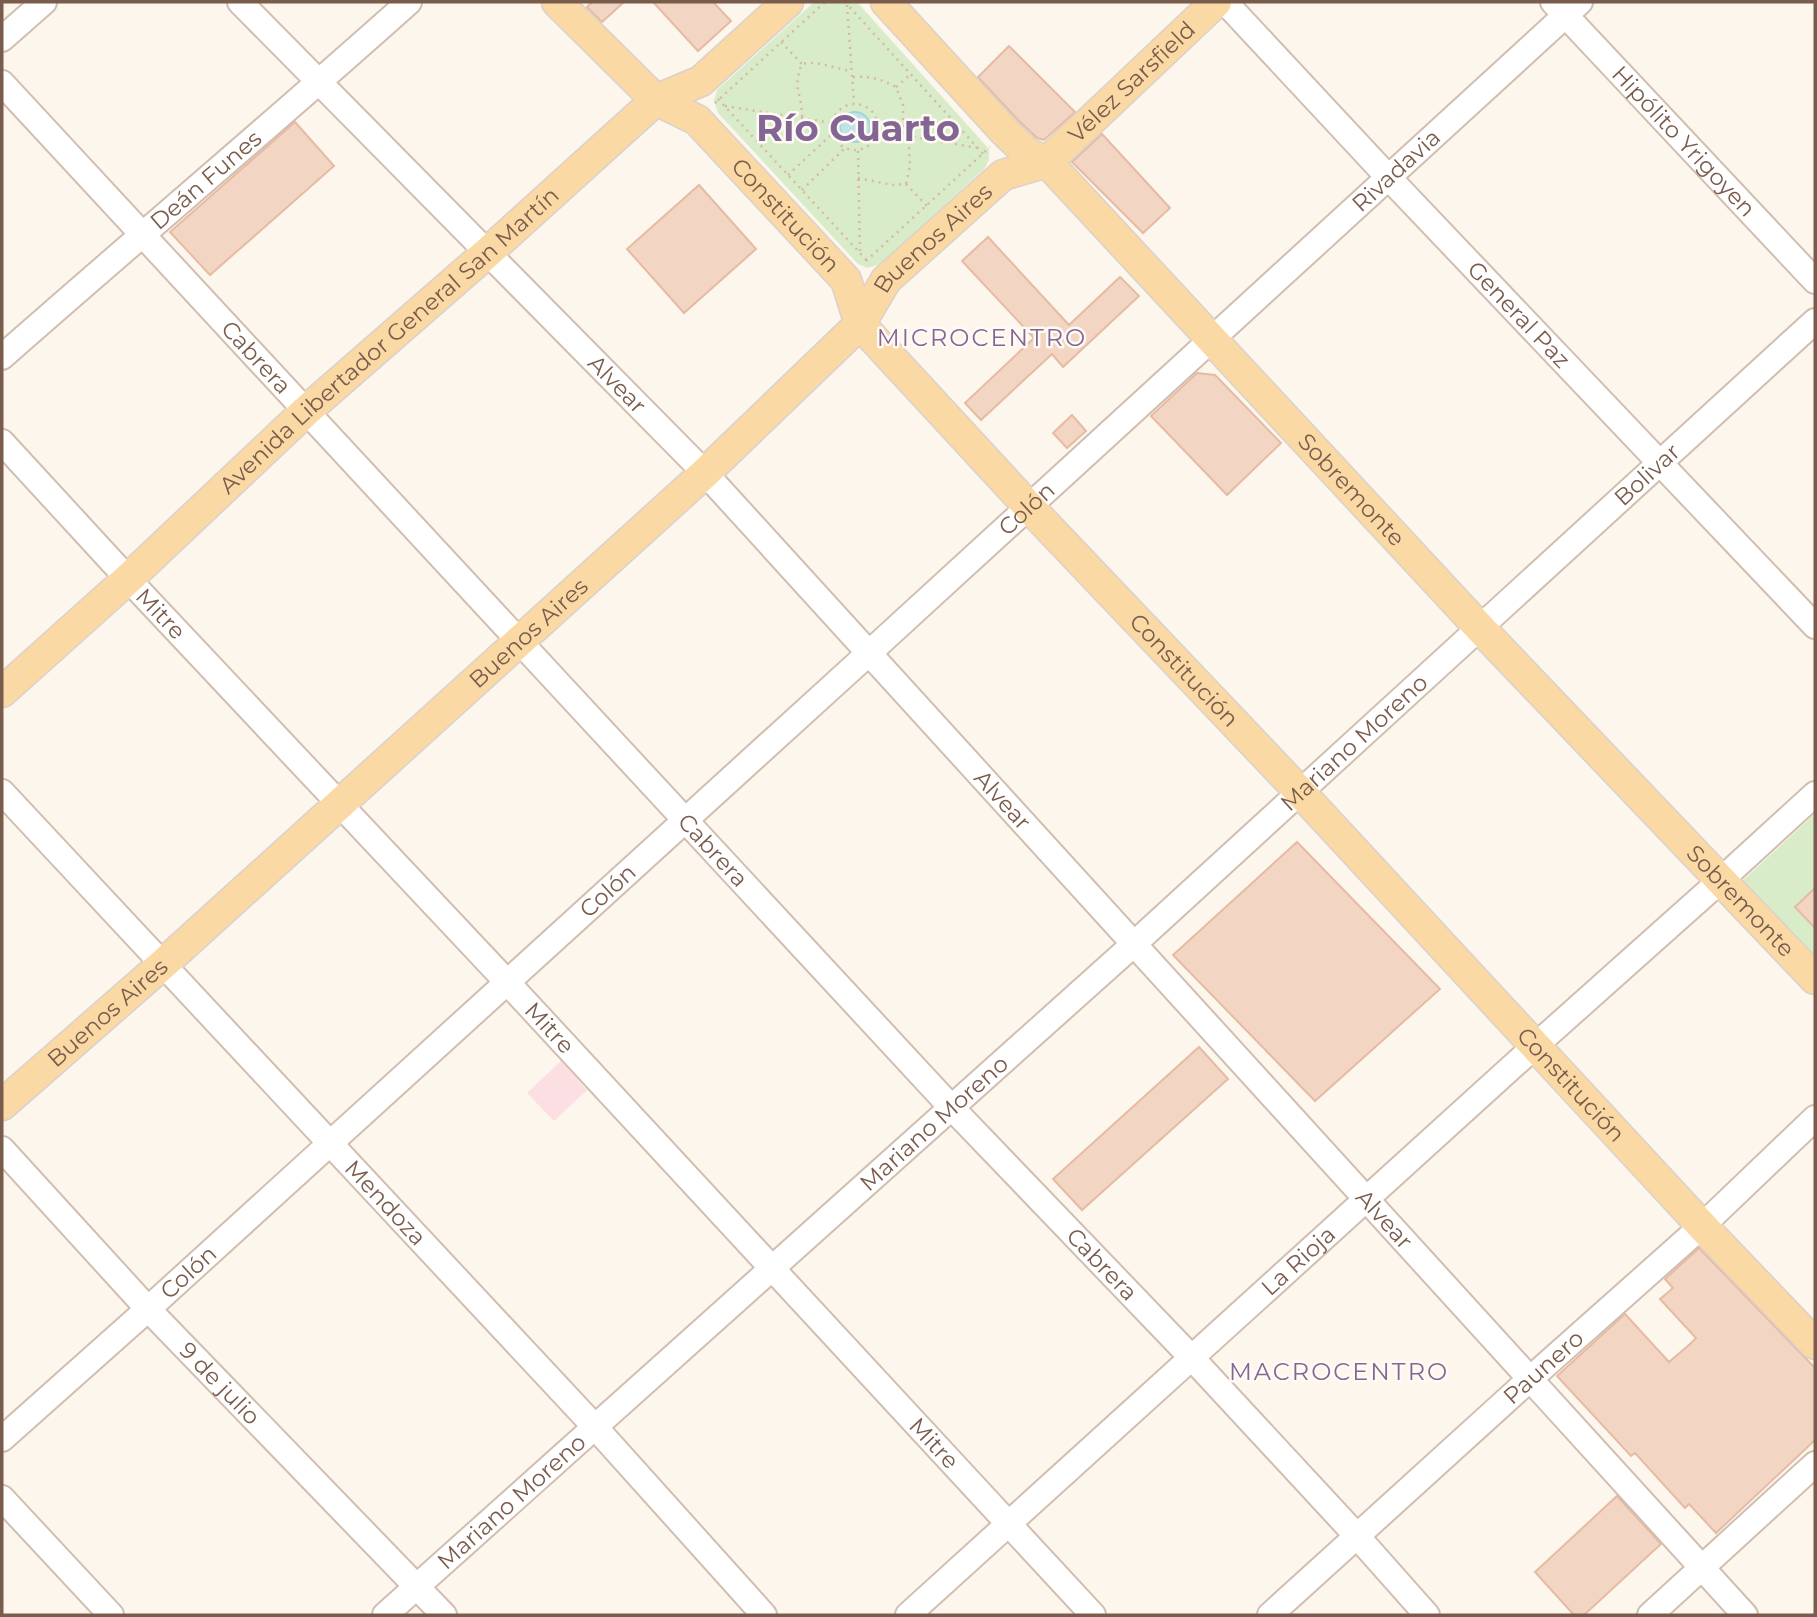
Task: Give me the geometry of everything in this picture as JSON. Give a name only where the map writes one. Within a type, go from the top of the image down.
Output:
[{"type":"main road","name":"Constitución","points":[[557,2],[656,100],[697,120],[866,274]]},
{"type":"main road","name":"Avenida Libertador General San Martín","points":[[2,692],[128,579],[306,411],[487,253],[656,100],[710,90],[788,2]]},
{"type":"main road","name":"Sobremonte","points":[[886,2],[1005,132],[1027,153],[1047,162],[1479,627],[1815,979]]},
{"type":"main road","name":"Vélez Sarsfield","points":[[1047,162],[1216,2]]},
{"type":"main road","name":"Buenos Aires","points":[[2,1105],[162,965],[705,473],[860,324],[866,274],[993,164],[1047,162]]},
{"type":"main road","name":"Constitución","points":[[860,324],[1815,1344]]},
{"type":"street","points":[[2,39],[44,2]]},
{"type":"street","name":"Alvear","points":[[240,2],[705,473],[1745,1615]]},
{"type":"street","name":"Deán Funes","points":[[2,358],[409,2]]},
{"type":"street","name":"General Paz","points":[[1225,2],[1815,626]]},
{"type":"street","name":"Rivadavia","points":[[1211,338],[1389,178],[1566,6]]},
{"type":"street","name":"Hipólito Yrigoyen","points":[[1566,6],[1815,281]]},
{"type":"street","name":"Cabrera","points":[[2,83],[951,1107],[1191,1357],[1427,1615]]},
{"type":"street","name":"Bolivar","points":[[1479,627],[1815,321]]},
{"type":"street","name":"Colón","points":[[2,1439],[869,653],[1211,338]]},
{"type":"street","name":"Mitre","points":[[2,442],[1093,1615]]},
{"type":"street","name":"Mariano Moreno","points":[[385,1615],[1134,944],[1479,627]]},
{"type":"street","name":"Mendoza","points":[[2,792],[595,1427],[765,1615]]},
{"type":"street","name":"La Rioja","points":[[908,1615],[1815,794]]},
{"type":"street","name":"Paunero","points":[[1270,1615],[1702,1226],[1815,1118]]},
{"type":"street","name":"9 de julio","points":[[2,1149],[148,1308],[444,1615]]},
{"type":"street","points":[[1650,1615],[1815,1464]]},
{"type":"street","points":[[2,1499],[111,1615]]},
{"type":"path","points":[[697,120],[710,90],[781,42],[825,2]]},
{"type":"path","points":[[846,3],[993,164]]},
{"type":"path","points":[[846,3],[854,103]]},
{"type":"path","points":[[781,42],[803,64]]},
{"type":"path","points":[[803,64],[820,63],[851,71]]},
{"type":"path","points":[[802,119],[797,80],[803,64]]},
{"type":"path","points":[[896,87],[911,74]]},
{"type":"path","points":[[852,77],[869,76],[882,79],[896,87],[903,105],[903,135]]},
{"type":"path","points":[[710,90],[860,253]]},
{"type":"path","points":[[854,103],[873,111],[878,120],[879,131],[875,140],[858,151],[845,148],[832,134],[832,123],[836,114],[843,106],[854,103]]},
{"type":"path","points":[[725,106],[832,123]]},
{"type":"path","points":[[879,131],[978,148]]},
{"type":"path","points":[[866,274],[927,206],[993,164],[1005,132]]},
{"type":"path","points":[[788,175],[832,134]]},
{"type":"path","points":[[906,184],[910,166],[911,136]]},
{"type":"path","points":[[802,190],[845,148]]},
{"type":"path","points":[[858,151],[860,253],[866,274]]},
{"type":"path","points":[[858,178],[892,185],[906,184]]},
{"type":"path","points":[[906,184],[927,206]]},
{"type":"shaded area","points":[[561,1061],[587,1090],[554,1121],[527,1093]]},
{"type":"green space","points":[[814,2],[857,2],[989,149],[989,160],[985,168],[881,264],[867,268],[858,264],[718,113],[714,101],[717,90]]},
{"type":"green space","points":[[1815,814],[1815,960],[1741,882]]},
{"type":"water","points":[[855,112],[866,116],[870,127],[866,138],[855,142],[844,138],[840,127],[844,116]]},
{"type":"building","points":[[592,2],[624,2],[602,22],[587,7]]},
{"type":"building","points":[[653,2],[713,2],[731,21],[698,51]]},
{"type":"building","points":[[1009,46],[1075,112],[1044,140],[1037,138],[1018,120],[978,77]]},
{"type":"building","points":[[295,122],[334,166],[210,275],[170,232]]},
{"type":"building","points":[[1102,134],[1170,208],[1143,233],[1072,162]]},
{"type":"building","points":[[699,185],[756,249],[684,313],[627,249]]},
{"type":"building","points":[[988,237],[1069,325],[1120,277],[1139,296],[1063,367],[1052,354],[981,420],[965,403],[1034,338],[962,261]]},
{"type":"building","points":[[1197,373],[1215,375],[1281,443],[1227,495],[1151,416]]},
{"type":"building","points":[[1072,415],[1086,431],[1067,448],[1053,433]]},
{"type":"building","points":[[1297,842],[1440,989],[1315,1101],[1173,955]]},
{"type":"building","points":[[1815,888],[1815,928],[1795,907]]},
{"type":"building","points":[[1199,1047],[1228,1079],[1082,1210],[1053,1179]]},
{"type":"building","points":[[1699,1248],[1815,1368],[1815,1440],[1716,1533],[1689,1504],[1685,1508],[1635,1453],[1631,1456],[1557,1376],[1625,1314],[1669,1362],[1690,1344],[1696,1338],[1660,1299],[1673,1288],[1665,1279]]},
{"type":"building","points":[[1617,1496],[1661,1544],[1584,1615],[1574,1615],[1535,1572]]},
{"type":"district","name":"Río Cuarto","points":[[858,128]]},
{"type":"district","name":"MICROCENTRO","points":[[982,338]]},
{"type":"district","name":"MACROCENTRO","points":[[1339,1372]]}]
